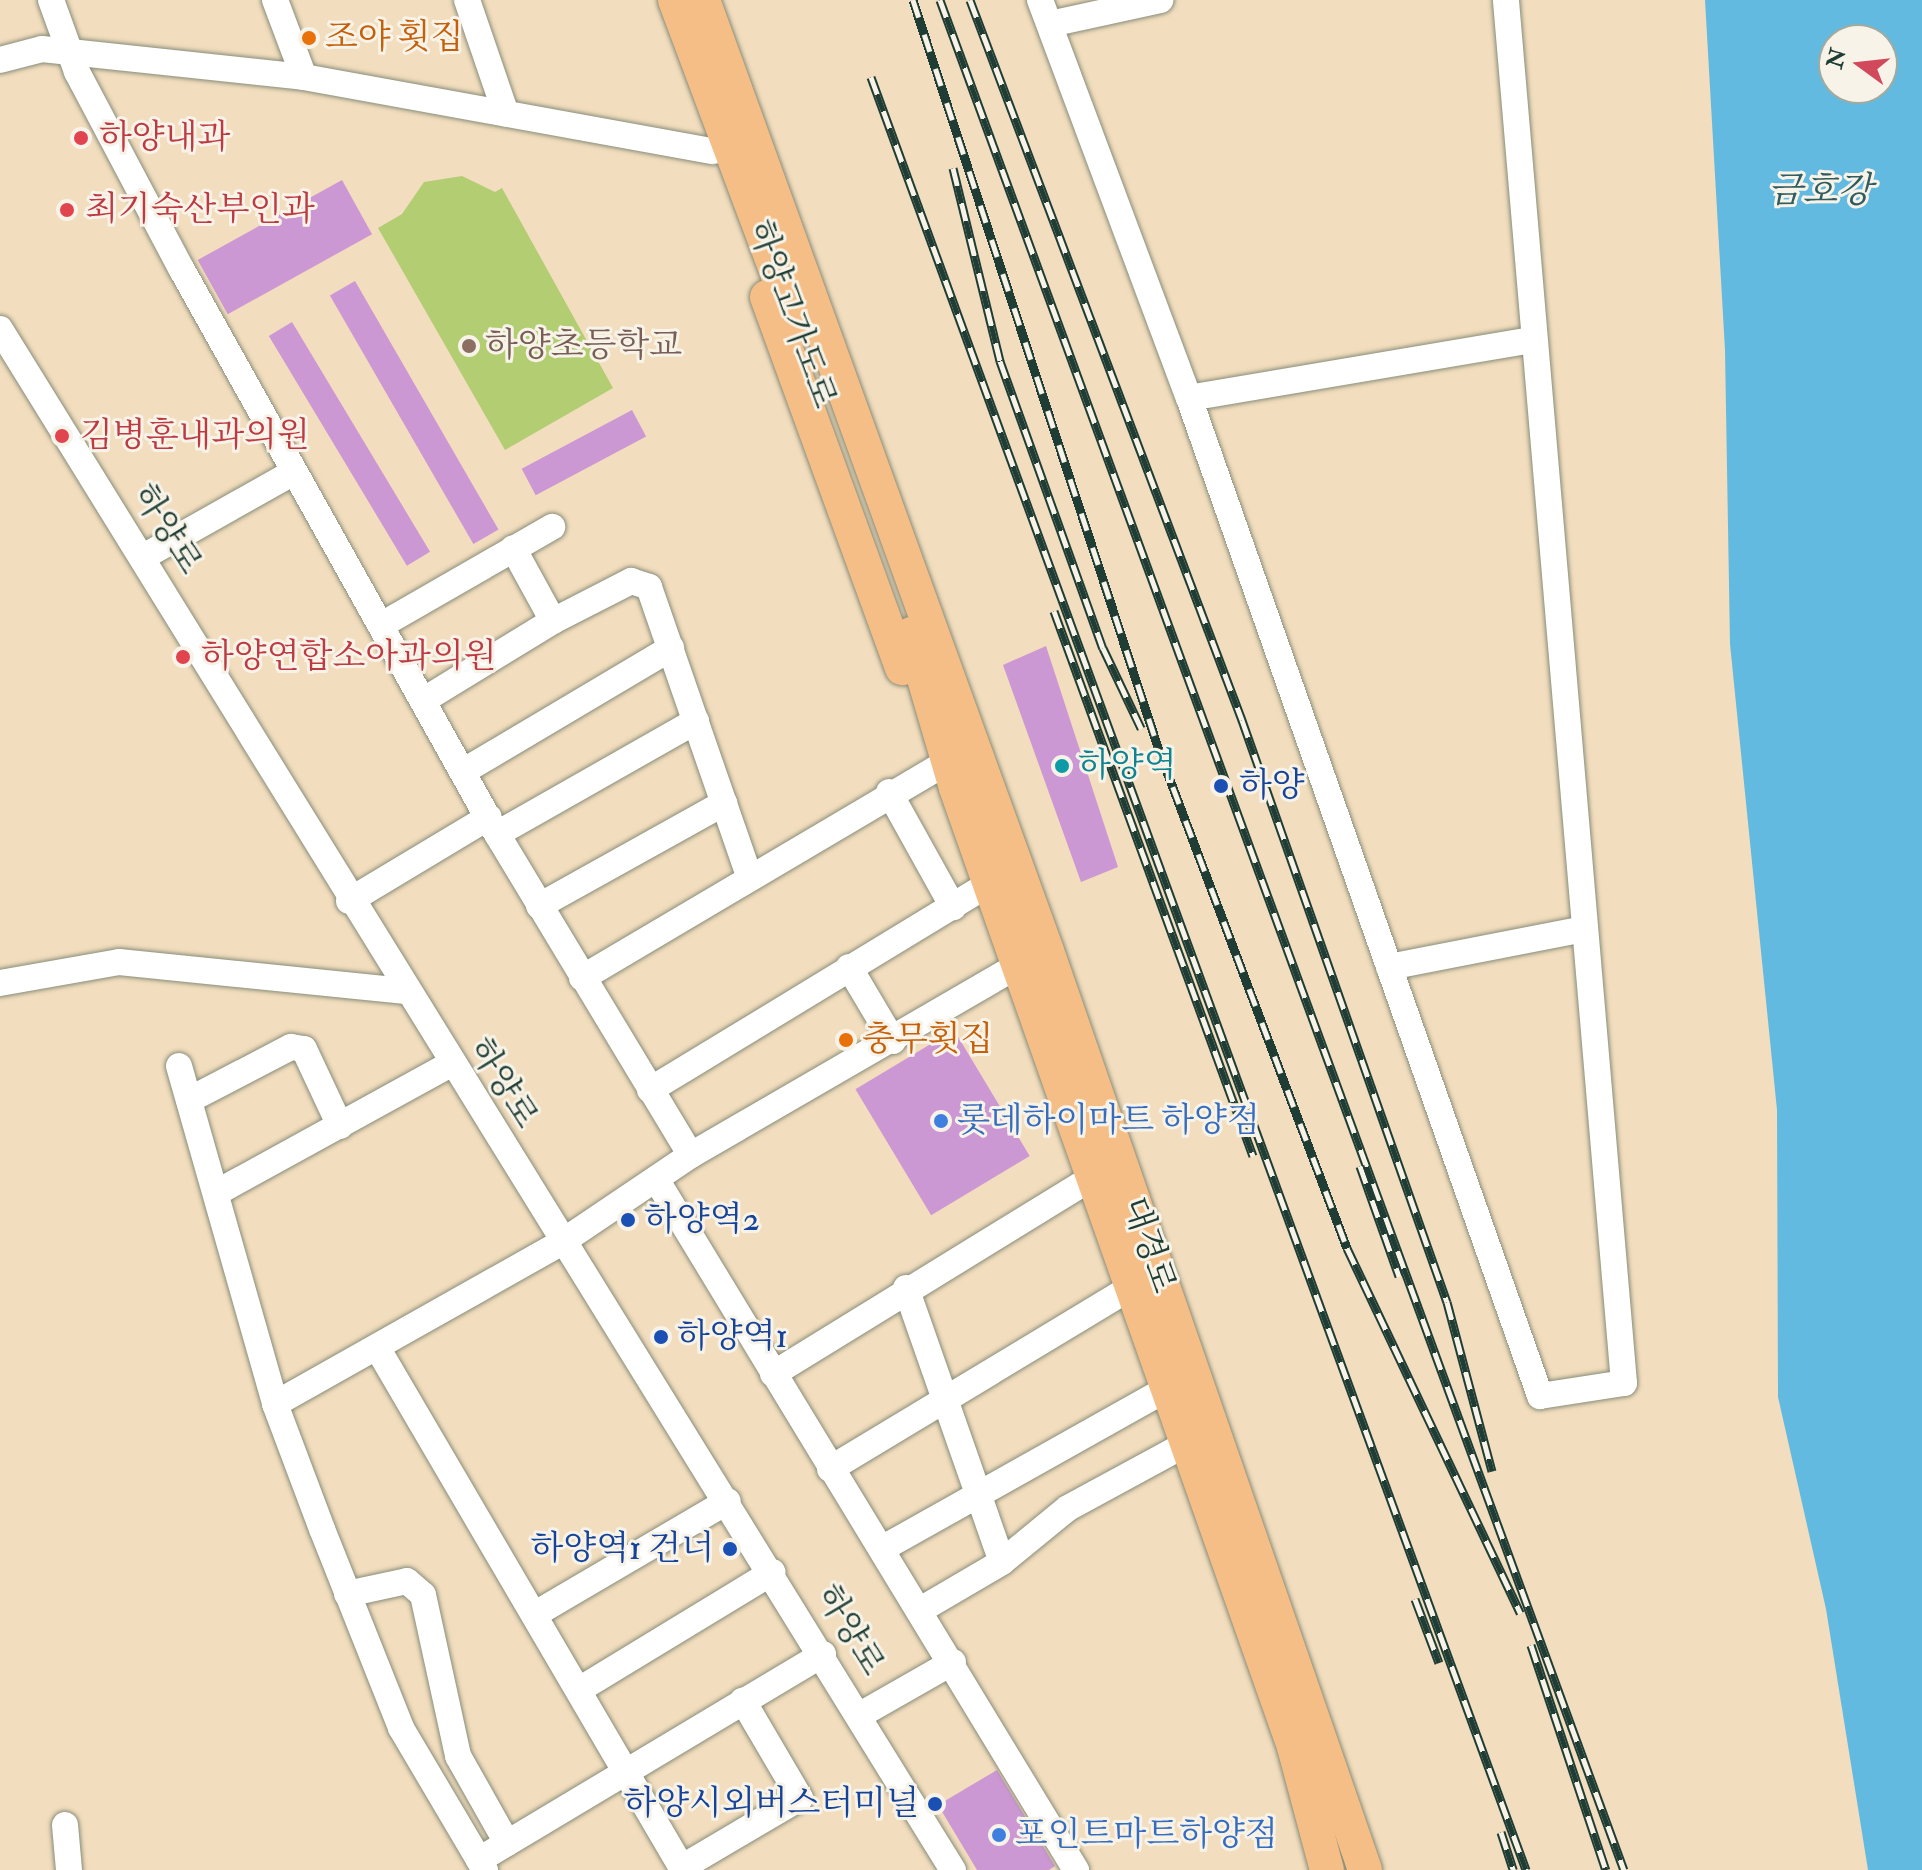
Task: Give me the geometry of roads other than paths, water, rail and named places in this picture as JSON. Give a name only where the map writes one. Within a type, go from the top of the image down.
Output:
[{"type":"main road","points":[[657,0],[948,778]]},
{"type":"main road","name":"하양고가도로","points":[[675,0],[919,625]]},
{"type":"main road","name":"하양고가도로","points":[[703,0],[919,625]]},
{"type":"main road","points":[[724,0],[916,528],[952,647],[957,702]]},
{"type":"main road","name":"대경로","points":[[919,625],[957,702],[1035,956],[1093,1177],[1184,1445],[1294,1747],[1319,1866]]},
{"type":"main road","name":"대경로","points":[[919,625],[948,778],[992,882],[1035,956],[1365,1870]]},
{"type":"street","points":[[51,0],[70,51],[294,472],[385,623],[424,700],[539,906],[691,1155]]},
{"type":"street","points":[[275,0],[304,77]]},
{"type":"street","points":[[467,0],[506,114]]},
{"type":"street","points":[[1160,0],[1045,12],[1189,398],[1540,1396],[1624,1383],[1506,0]]},
{"type":"street","points":[[0,60],[42,49],[304,77],[712,151]]},
{"type":"street","name":"하양로","points":[[0,329],[143,557],[449,1065],[773,1572],[953,1870]]},
{"type":"street","points":[[1189,398],[1533,340]]},
{"type":"street","points":[[143,557],[294,472]]},
{"type":"street","points":[[385,623],[552,527]]},
{"type":"street","points":[[513,548],[553,621]]},
{"type":"street","points":[[424,700],[553,621],[631,581],[649,587],[748,873]]},
{"type":"street","points":[[464,771],[671,648]]},
{"type":"street","points":[[349,901],[696,721]]},
{"type":"street","points":[[582,978],[748,873],[889,792],[948,778]]},
{"type":"street","points":[[889,792],[953,907]]},
{"type":"street","points":[[539,906],[724,803]]},
{"type":"street","points":[[650,1090],[992,882]]},
{"type":"street","points":[[1389,967],[1584,929]]},
{"type":"street","points":[[275,1404],[378,1349],[562,1242],[691,1155],[893,1041],[1035,956]]},
{"type":"street","points":[[0,983],[119,962],[404,991]]},
{"type":"street","points":[[849,967],[893,1041]]},
{"type":"street","points":[[189,1100],[291,1047],[304,1049],[340,1126]]},
{"type":"street","points":[[216,1193],[449,1065]]},
{"type":"street","points":[[179,1066],[275,1404],[347,1594],[401,1728],[482,1865],[507,1843],[823,1654]]},
{"type":"street","points":[[773,1374],[906,1288],[1093,1177]]},
{"type":"street","points":[[656,1179],[830,1469],[885,1547],[1076,1870]]},
{"type":"street","points":[[906,1288],[948,1395],[1002,1562]]},
{"type":"street","points":[[830,1469],[948,1395],[1130,1288]]},
{"type":"street","points":[[378,1349],[582,1688],[682,1869],[800,1798],[743,1701]]},
{"type":"street","points":[[885,1547],[1167,1389]]},
{"type":"street","points":[[922,1609],[1002,1562],[1068,1508],[1184,1445]]},
{"type":"street","points":[[537,1613],[728,1501]]},
{"type":"street","points":[[582,1688],[773,1572]]},
{"type":"street","points":[[347,1594],[407,1581],[423,1595],[458,1756],[507,1843]]},
{"type":"street","points":[[860,1715],[953,1662]]},
{"type":"street","points":[[65,1825],[69,1870]]},
{"type":"water","name":"금호강","points":[[1705,0],[1922,0],[1922,1870],[1868,1870],[1826,1609],[1778,1397],[1777,1110],[1730,644],[1725,350]]},
{"type":"railway","points":[[913,0],[1160,753],[1347,1248],[1520,1613]]},
{"type":"railway","points":[[940,0],[1624,1870]]},
{"type":"railway","points":[[970,0],[1242,720],[1447,1302],[1492,1471]]},
{"type":"railway","points":[[871,77],[1526,1870]]},
{"type":"railway","points":[[953,168],[1000,361],[1103,648],[1141,728]]},
{"type":"railway","points":[[1054,611],[1253,1156]]},
{"type":"railway","points":[[1360,1166],[1399,1276]]},
{"type":"railway","points":[[1415,1599],[1439,1663]]},
{"type":"railway","points":[[1531,1645],[1606,1870]]},
{"type":"railway","points":[[1501,1832],[1513,1870]]},
{"type":"place","name":"조야 횟집","points":[[309,38]]},
{"type":"place","name":"하양내과","points":[[81,138]]},
{"type":"place","name":"최기숙산부인과","points":[[67,210]]},
{"type":"place","name":"하양초등학교","points":[[469,346]]},
{"type":"place","name":"김병훈내과의원","points":[[62,436]]},
{"type":"place","name":"하양연합소아과의원","points":[[183,657]]},
{"type":"place","name":"하양역","points":[[1062,766]]},
{"type":"place","name":"하양","points":[[1221,786]]},
{"type":"place","name":"충무횟집","points":[[846,1040]]},
{"type":"place","name":"롯데하이마트 하양점","points":[[941,1121]]},
{"type":"place","name":"하양역2","points":[[628,1220]]},
{"type":"place","name":"하양역1","points":[[661,1337]]},
{"type":"place","name":"하양역1 건너","points":[[730,1549]]},
{"type":"place","name":"하양시외버스터미널","points":[[935,1804]]},
{"type":"place","name":"포인트마트하양점","points":[[999,1835]]}]
